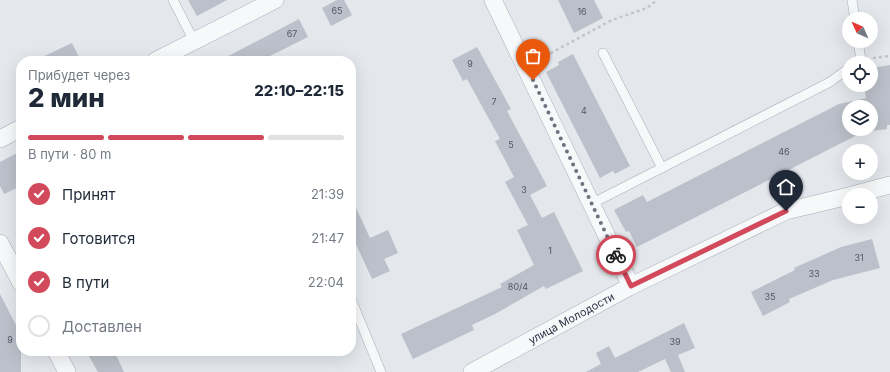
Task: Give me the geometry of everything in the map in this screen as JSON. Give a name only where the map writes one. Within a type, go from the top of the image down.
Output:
[{"type":"street","points":[[165,56],[275,0]]},
{"type":"street","points":[[493,0],[631,286]]},
{"type":"street","points":[[0,139],[16,131]]},
{"type":"street","name":"улица Молодости","points":[[878,188],[890,185]]},
{"type":"street","name":"улица Молодости","points":[[472,372],[631,286],[786,211],[842,197]]},
{"type":"street","points":[[0,243],[16,273]]},
{"type":"street","points":[[59,356],[67,372]]},
{"type":"lane","points":[[173,0],[194,41]]},
{"type":"lane","points":[[852,0],[854,12]]},
{"type":"lane","points":[[603,53],[662,168]]},
{"type":"lane","points":[[591,204],[830,82],[842,73]]},
{"type":"lane","points":[[356,311],[381,372]]},
{"type":"path","points":[[526,66],[612,20],[647,8],[657,0]]},
{"type":"path","points":[[878,58],[890,56]]},
{"type":"building","points":[[188,0],[227,0],[197,16]]},
{"type":"building","points":[[337,0],[344,0],[352,15],[331,26],[322,8]]},
{"type":"building","points":[[558,0],[594,0],[603,18],[574,33]]},
{"type":"building","points":[[299,19],[308,37],[270,56],[229,56]]},
{"type":"building","points":[[72,43],[78,56],[45,56]]},
{"type":"building","points":[[477,47],[511,109],[507,111],[547,186],[530,195],[542,218],[554,212],[583,271],[546,289],[544,286],[495,314],[472,325],[474,330],[413,359],[401,334],[502,287],[500,284],[534,265],[517,230],[528,225],[505,182],[514,177],[495,141],[500,139],[467,79],[463,81],[452,60]]},
{"type":"building","points":[[573,54],[630,166],[615,174],[613,171],[600,178],[546,72],[559,65],[558,62]]},
{"type":"building","points":[[890,65],[890,125],[887,125],[887,129],[878,130],[878,100],[857,100],[866,98],[865,92],[878,92],[878,67]]},
{"type":"building","points":[[842,103],[842,136],[855,136],[637,247],[629,231],[626,232],[614,210],[643,195],[647,202]]},
{"type":"building","points":[[16,154],[16,188],[4,194],[0,186],[0,162]]},
{"type":"building","points":[[356,208],[370,238],[388,230],[398,253],[384,259],[390,271],[372,279],[356,244]]},
{"type":"building","points":[[872,239],[880,268],[833,280],[789,299],[790,302],[763,316],[751,292],[795,270],[794,268],[841,247]]},
{"type":"building","points":[[0,294],[16,325],[16,356],[21,356],[21,372],[0,372]]},
{"type":"building","points":[[684,323],[695,348],[678,355],[685,372],[671,372],[665,359],[638,372],[586,372],[601,364],[596,353],[609,346],[615,358]]},
{"type":"building","points":[[89,356],[116,356],[124,372],[98,372]]},
{"type":"way so far","points":[[533,80],[616,255]]},
{"type":"route","points":[[616,255],[631,286],[786,211]]}]
